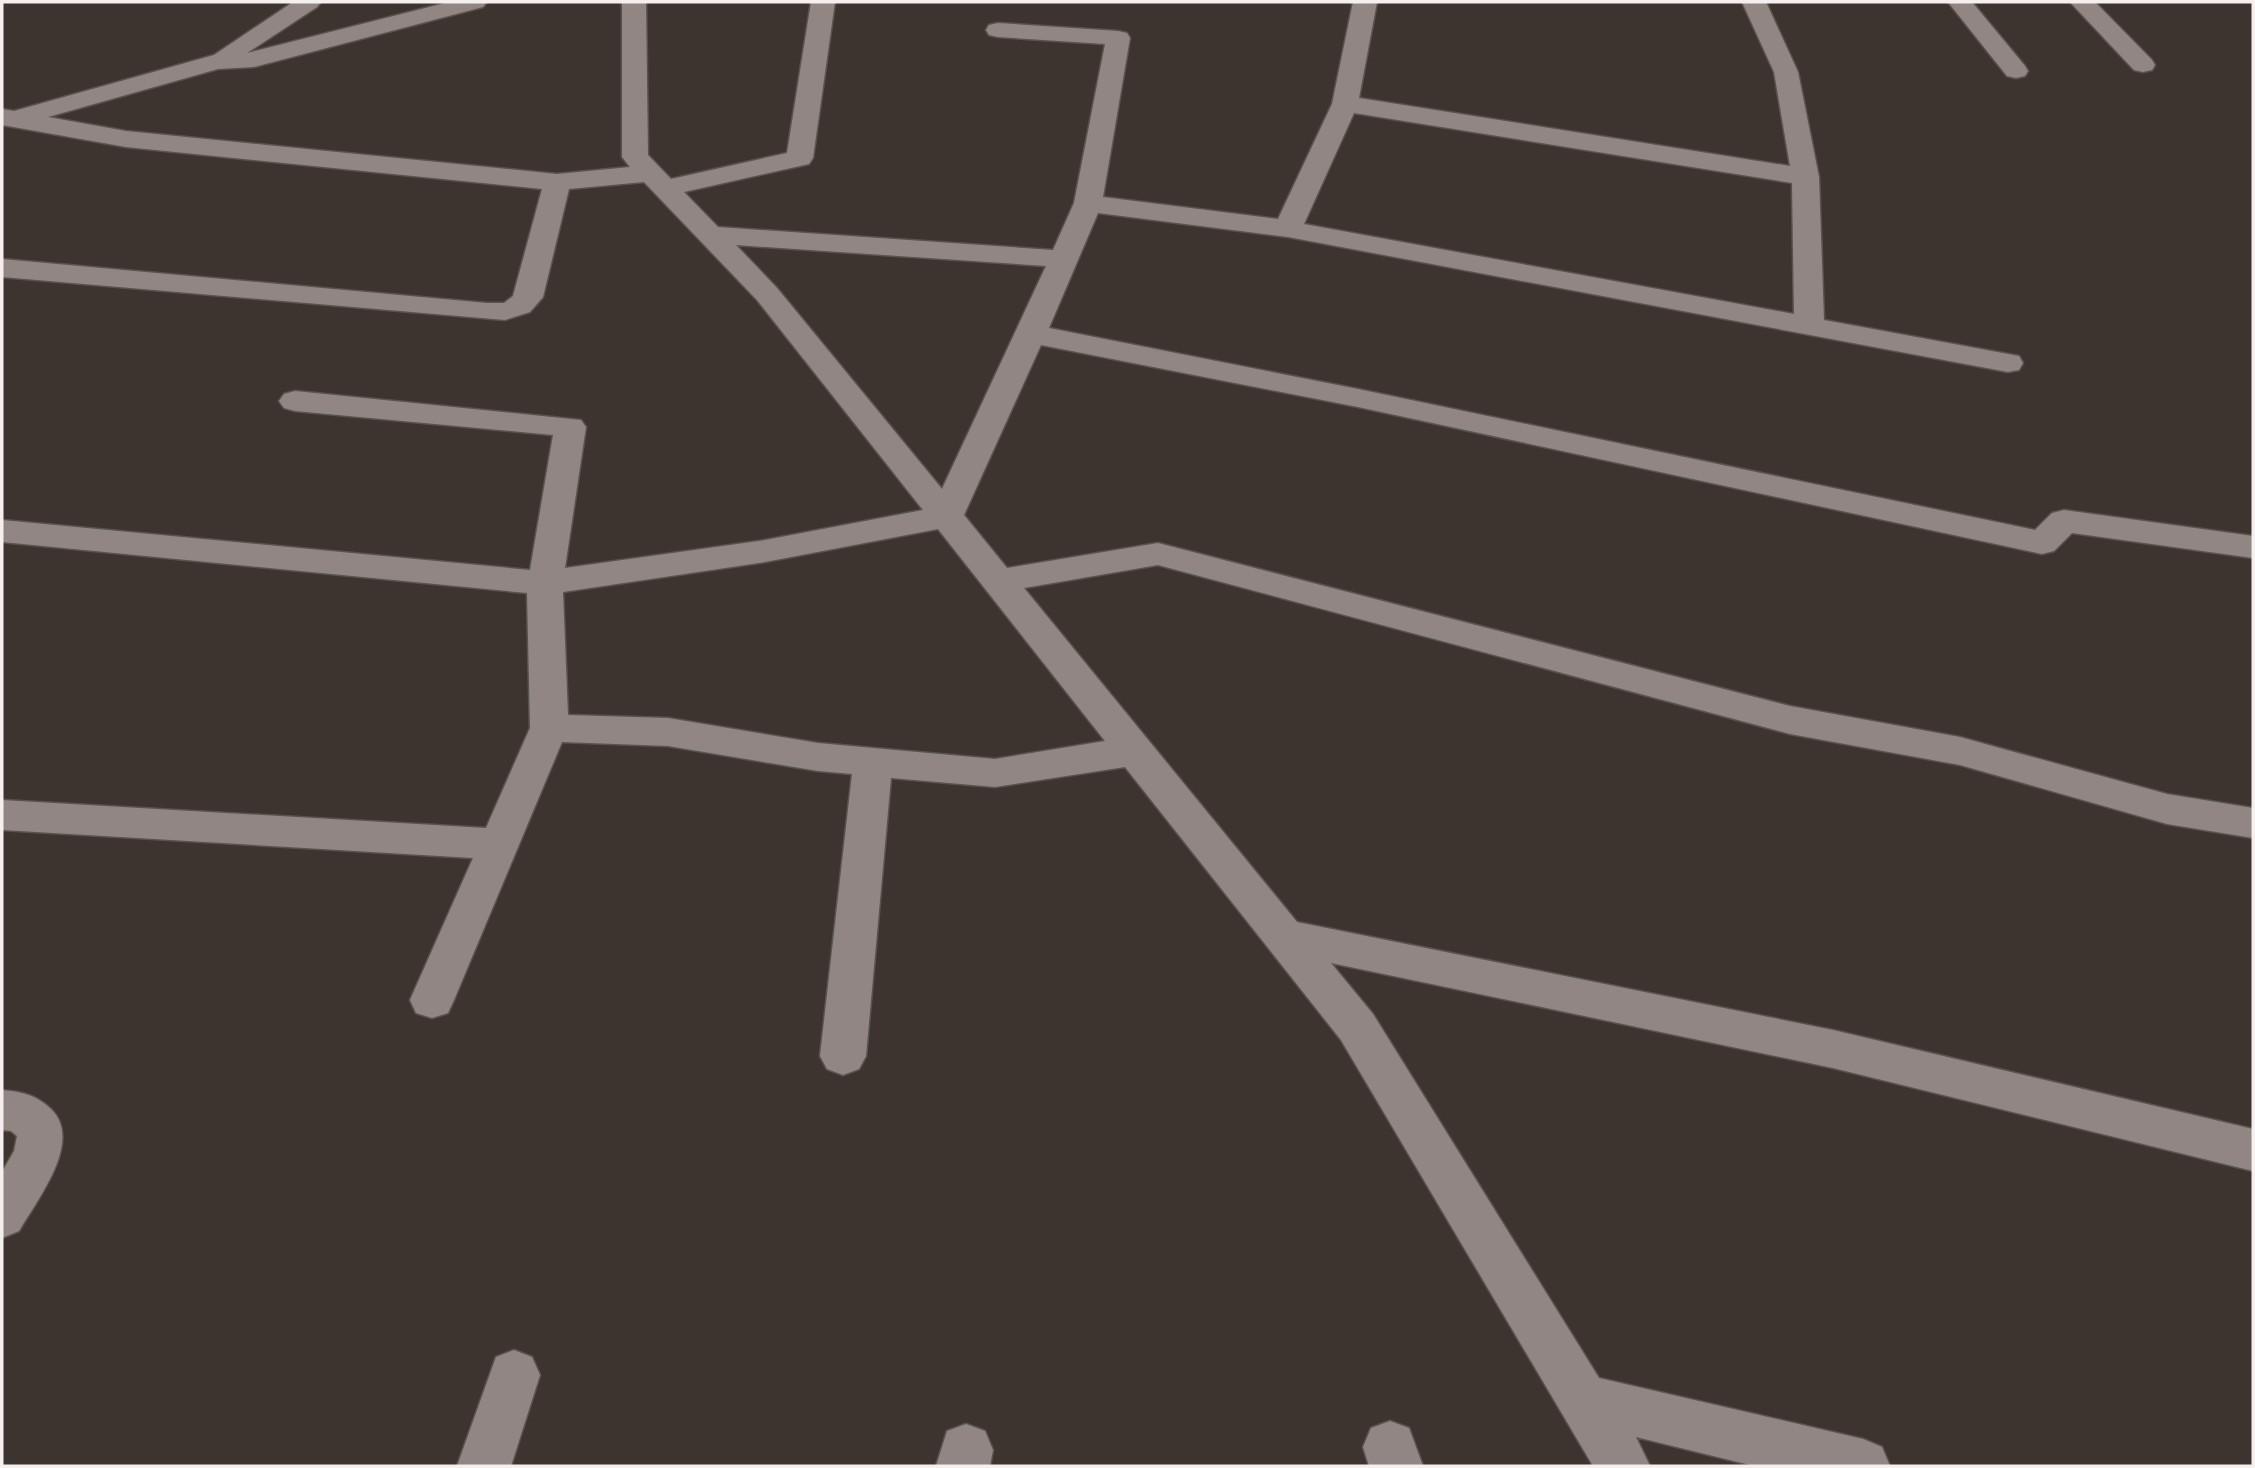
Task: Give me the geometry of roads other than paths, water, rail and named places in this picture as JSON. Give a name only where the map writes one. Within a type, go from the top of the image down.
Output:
[{"type":"street","points":[[217,62],[309,2]]},
{"type":"street","points":[[6,119],[217,62],[254,60],[475,2]]},
{"type":"street","points":[[634,2],[635,157],[767,294],[1357,1027],[1623,1466]]},
{"type":"street","points":[[6,119],[126,139],[557,182],[658,181],[800,158],[823,2]]},
{"type":"street","points":[[1287,229],[1345,104],[1364,2]]},
{"type":"street","points":[[1754,2],[1786,72],[1805,177],[1809,326]]},
{"type":"street","points":[[1961,2],[2016,71]]},
{"type":"street","points":[[2082,2],[2143,65]]},
{"type":"street","points":[[946,517],[1088,203],[1118,37],[998,30]]},
{"type":"street","points":[[1345,104],[1805,177]]},
{"type":"street","points":[[2,268],[509,312],[522,306],[528,297],[557,182]]},
{"type":"street","points":[[1088,203],[1287,229],[2008,363]]},
{"type":"street","points":[[711,235],[1064,259]]},
{"type":"street","points":[[1031,334],[1372,401],[2042,543],[2064,521],[2253,547]]},
{"type":"street","points":[[295,401],[570,426],[545,583],[549,728],[432,1000]]},
{"type":"street","points":[[2,531],[545,583],[765,551],[946,517]]},
{"type":"street","points":[[998,581],[1157,554],[1790,720],[1960,751],[2167,810],[2253,823]]},
{"type":"street","points":[[549,728],[668,732],[818,757],[995,773],[1135,751]]},
{"type":"street","points":[[843,1056],[873,762]]},
{"type":"street","points":[[2,815],[499,844]]},
{"type":"street","points":[[1284,936],[1833,1049],[2253,1150]]},
{"type":"street","points":[[2,1110],[23,1112],[41,1130],[37,1155],[2,1216]]},
{"type":"street","points":[[484,1466],[514,1375]]},
{"type":"street","points":[[1582,1399],[1863,1466]]}]
